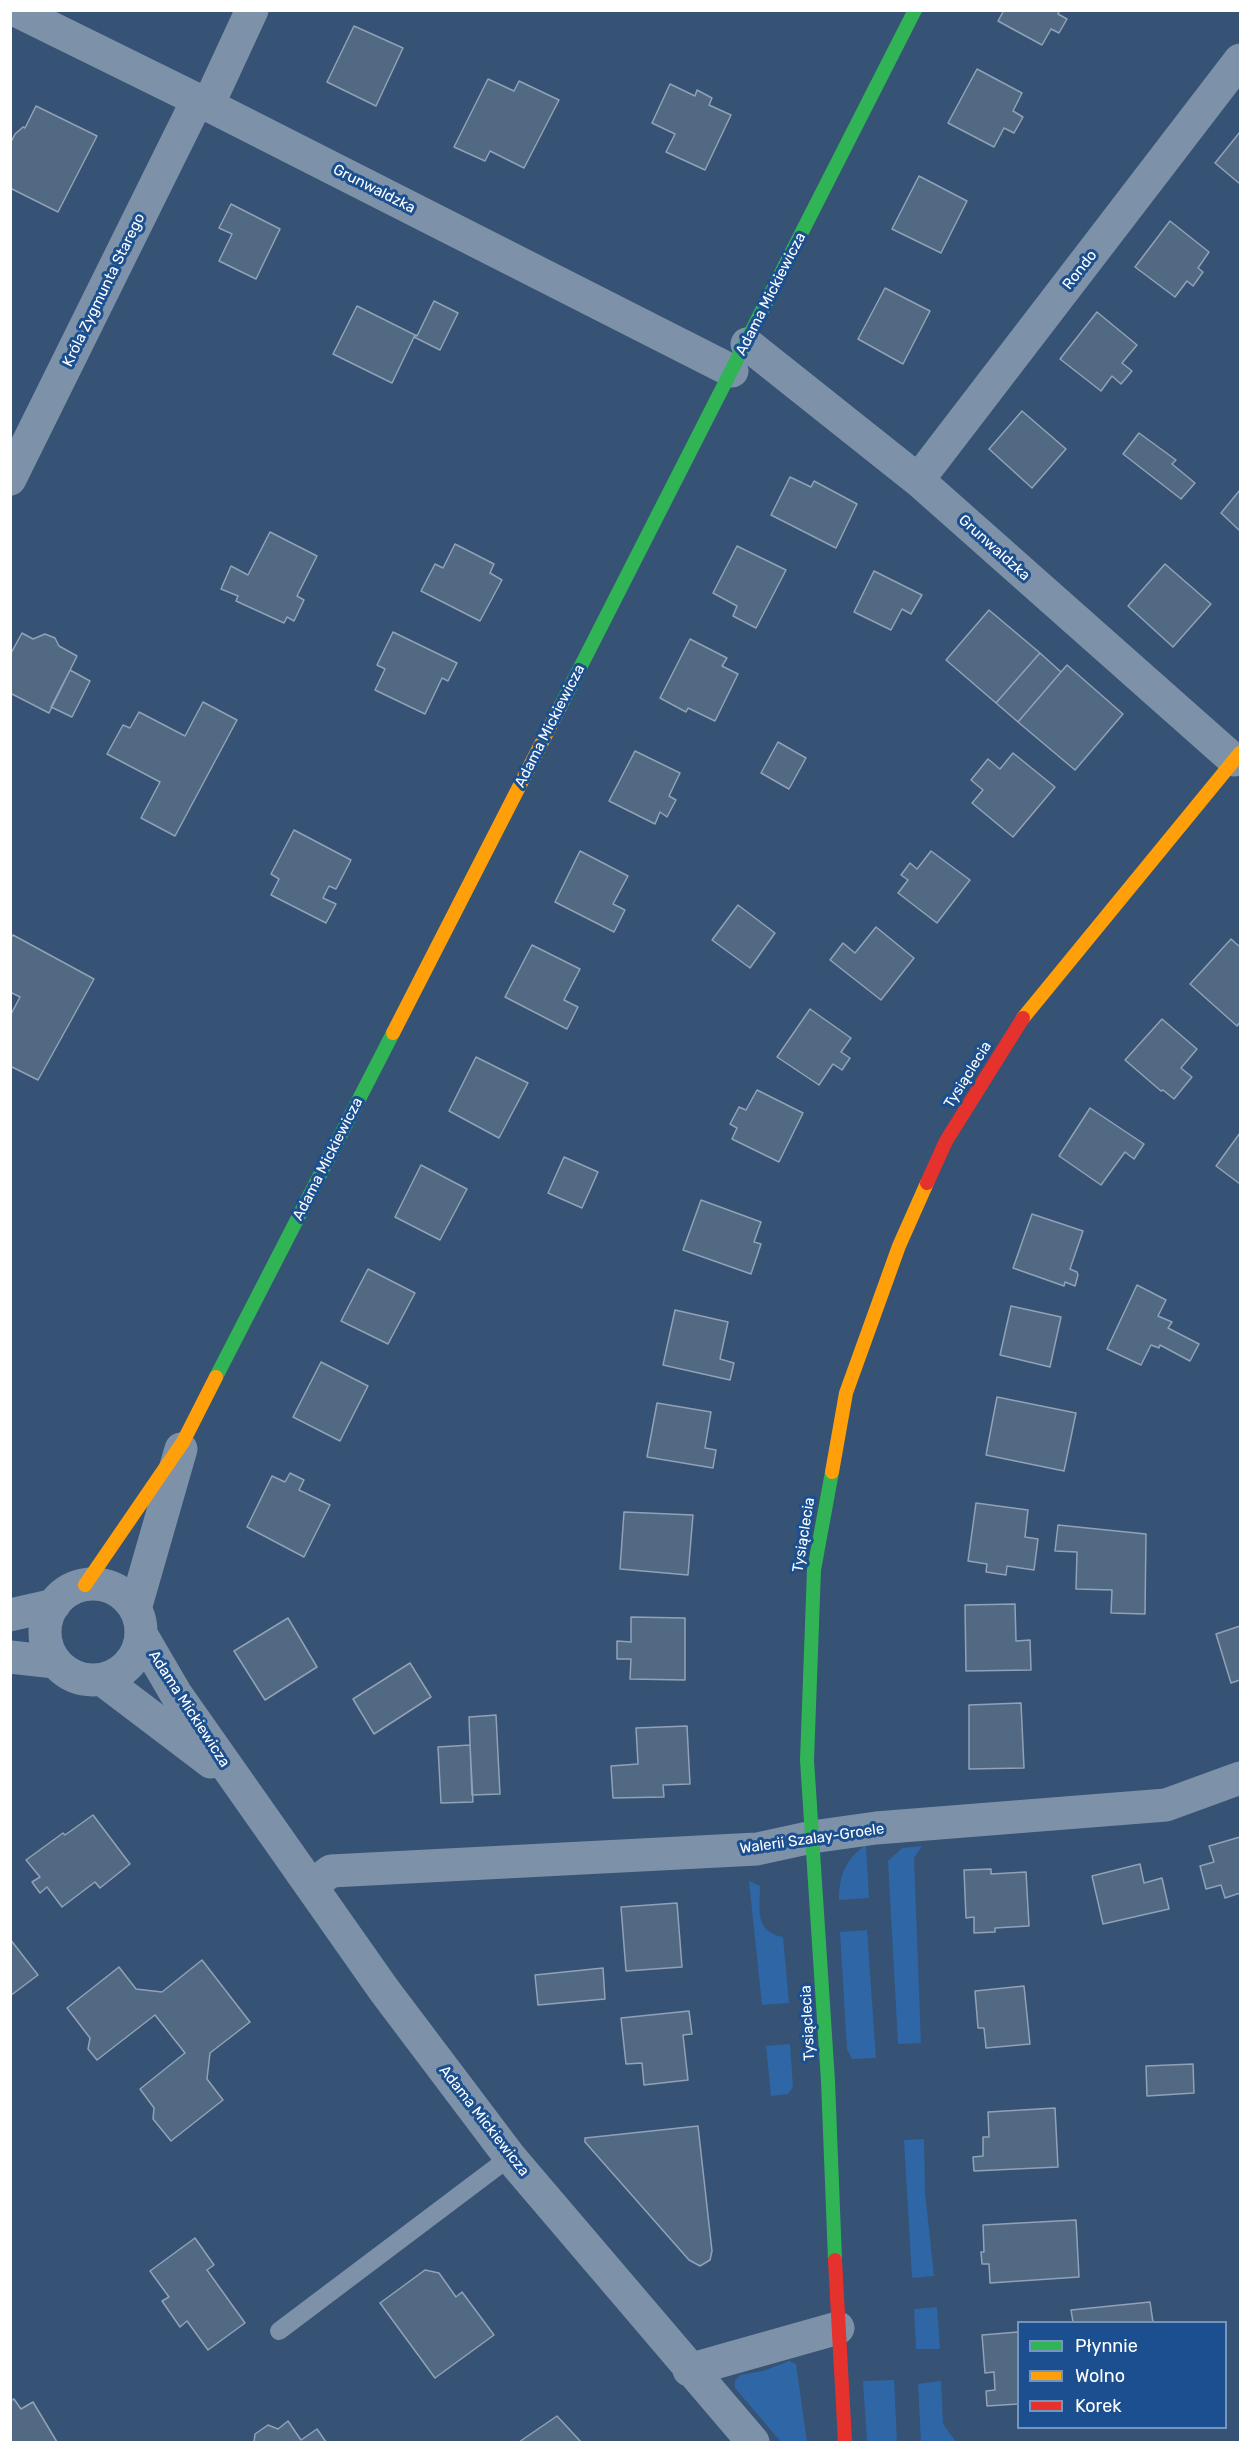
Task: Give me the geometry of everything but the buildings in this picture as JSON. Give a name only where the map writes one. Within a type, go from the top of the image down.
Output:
[{"type":"street","name":"Króla Zygmunta Starego","points":[[10,479],[252,10]]},
{"type":"street","name":"Adama Mickiewicza","points":[[85,1585],[183,1442],[915,10]]},
{"type":"street","name":"Grunwaldzka","points":[[25,13],[202,103],[739,357],[918,480],[1237,757]]},
{"type":"street","name":"Rondo","points":[[918,480],[1240,60]]},
{"type":"street","name":"Tysiąclecia","points":[[845,2442],[828,2081],[807,1760],[814,1570],[846,1393],[899,1246],[946,1140],[1029,1008],[1237,757]]},
{"type":"street","name":"Adama Mickiewicza","points":[[183,1442],[138,1621],[176,1694],[384,1990],[510,2157],[689,2370],[753,2442]]},
{"type":"street","points":[[85,1585],[99,1585],[115,1590],[129,1600],[138,1621],[140,1645],[128,1665],[119,1673],[103,1680],[85,1680],[70,1675],[55,1662],[50,1654],[45,1635],[46,1623],[54,1605],[70,1590],[85,1585]]},
{"type":"street","points":[[10,1615],[54,1605]]},
{"type":"street","points":[[10,1657],[55,1662]]},
{"type":"street","name":"Adama Mickiewicza","points":[[103,1680],[238,1783]]},
{"type":"street","name":"Walerii Szalay-Groele","points":[[311,1886],[331,1871],[757,1849],[812,1837],[887,1827],[1166,1805],[1240,1778]]},
{"type":"street","points":[[689,2370],[838,2328]]},
{"type":"lane","points":[[279,2331],[510,2157]]},
{"type":"shaded area","points":[[866,1845],[869,1898],[839,1900],[840,1883],[845,1868],[853,1856]]},
{"type":"shaded area","points":[[922,1846],[914,1858],[921,2043],[898,2044],[888,1861],[902,1848]]},
{"type":"shaded area","points":[[749,1881],[760,1886],[760,1911],[763,1925],[767,1930],[783,1937],[789,2003],[762,2005]]},
{"type":"shaded area","points":[[867,1930],[876,2058],[852,2059],[847,2049],[840,1932]]},
{"type":"shaded area","points":[[790,2044],[793,2087],[788,2094],[771,2096],[766,2046]]},
{"type":"shaded area","points":[[924,2139],[925,2192],[934,2276],[912,2278],[904,2140]]},
{"type":"shaded area","points":[[937,2307],[940,2349],[916,2349],[914,2309]]},
{"type":"shaded area","points":[[789,2361],[796,2364],[807,2442],[781,2442],[735,2388],[735,2381],[740,2375],[763,2371]]},
{"type":"shaded area","points":[[894,2380],[897,2442],[867,2442],[863,2381]]},
{"type":"shaded area","points":[[941,2381],[943,2424],[956,2442],[921,2442],[918,2384]]},
{"type":"traffic: fast","points":[[561,705],[915,10]]},
{"type":"traffic: fast","points":[[216,1377],[393,1033]]},
{"type":"traffic: fast","points":[[832,1472],[814,1570],[807,1760],[828,2081],[835,2260]]},
{"type":"traffic: slow","points":[[393,1033],[561,705]]},
{"type":"traffic: slow","points":[[1023,1018],[1240,753]]},
{"type":"traffic: slow","points":[[832,1472],[846,1393],[899,1246],[927,1183]]},
{"type":"traffic: slow","points":[[85,1585],[183,1442],[216,1377]]},
{"type":"traffic: jam","points":[[927,1183],[946,1141],[1023,1018]]},
{"type":"traffic: jam","points":[[835,2260],[845,2442]]}]
